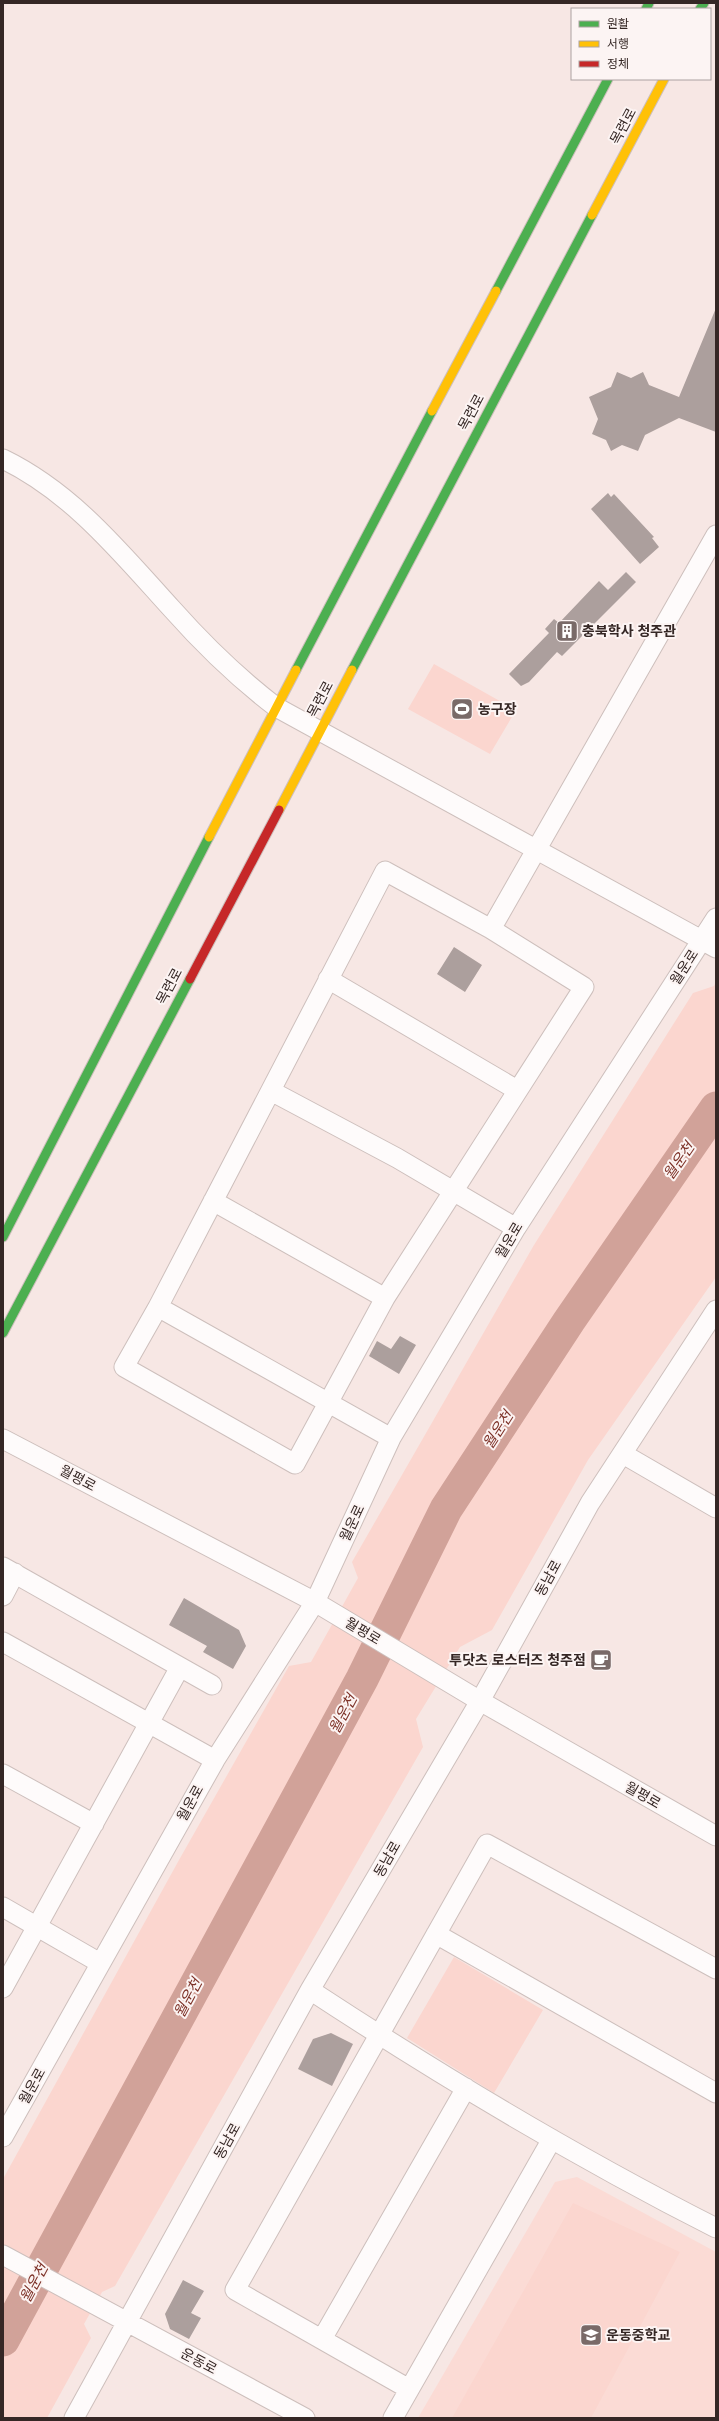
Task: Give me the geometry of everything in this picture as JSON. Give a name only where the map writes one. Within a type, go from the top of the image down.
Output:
[{"type":"street","points":[[3,1237],[276,707],[607,80]]},
{"type":"street","name":"목련로","points":[[3,1333],[319,730],[663,80]]},
{"type":"street","points":[[3,459],[59,495],[87,517],[109,538],[173,610],[240,679],[276,707],[709,944]]},
{"type":"street","points":[[491,929],[716,535]]},
{"type":"street","points":[[385,871],[491,929],[584,987],[452,1190],[385,1298],[294,1464],[124,1367],[158,1307],[385,871]]},
{"type":"street","name":"월운로","points":[[3,2137],[215,1760],[315,1602],[391,1438],[516,1228],[709,944],[716,918]]},
{"type":"street","points":[[328,979],[517,1090]]},
{"type":"street","points":[[270,1091],[452,1190],[516,1228]]},
{"type":"street","points":[[213,1201],[385,1298]]},
{"type":"street","points":[[158,1307],[391,1438]]},
{"type":"street","name":"동남로","points":[[74,2418],[310,1990],[480,1701],[590,1503],[716,1310]]},
{"type":"street","name":"월평로","points":[[3,1439],[315,1602],[480,1701],[716,1836]]},
{"type":"street","points":[[623,1454],[716,1508]]},
{"type":"street","points":[[3,1596],[9,1570],[212,1685]]},
{"type":"street","points":[[3,1642],[215,1760]]},
{"type":"street","points":[[3,1988],[180,1667]]},
{"type":"street","points":[[3,1774],[94,1824]]},
{"type":"street","points":[[409,2390],[235,2290],[487,1844],[716,1969]]},
{"type":"street","points":[[3,1906],[38,1925],[100,1963]]},
{"type":"street","points":[[436,1934],[716,2093]]},
{"type":"street","points":[[310,1990],[379,2035],[552,2139],[641,2190],[716,2228]]},
{"type":"street","points":[[322,2339],[466,2088]]},
{"type":"street","points":[[393,2418],[552,2139]]},
{"type":"street","name":"운동로","points":[[3,2255],[305,2418]]},
{"type":"shaded area","name":"농구장","points":[[434,664],[516,710],[490,754],[408,709]]},
{"type":"shaded area","points":[[716,982],[716,1277],[588,1460],[492,1630],[460,1647],[416,1719],[423,1747],[115,2286],[102,2292],[84,2324],[91,2338],[47,2418],[3,2418],[3,2179],[179,1860],[289,1666],[311,1662],[358,1578],[352,1562],[534,1245],[693,993],[714,986]]},
{"type":"shaded area","points":[[454,1957],[543,2010],[494,2093],[407,2038]]},
{"type":"shaded area","name":"운동중학교","points":[[577,2177],[716,2252],[716,2418],[418,2418],[555,2182]]},
{"type":"shaded area","points":[[573,2203],[680,2252],[591,2418],[452,2418]]},
{"type":"building","points":[[716,308],[716,432],[679,418],[645,435],[638,451],[622,445],[611,451],[606,440],[592,434],[598,419],[589,397],[611,387],[617,372],[631,378],[643,372],[649,385],[679,397]]},
{"type":"building","points":[[608,493],[611,497],[614,494],[654,537],[652,538],[659,547],[640,564],[591,509]]},
{"type":"building","name":"충북학사 청주관","points":[[626,572],[636,582],[562,656],[557,652],[529,682],[521,686],[509,674],[549,633],[545,629],[554,619],[559,623],[599,581],[608,590]]},
{"type":"building","points":[[454,947],[482,965],[465,992],[437,974]]},
{"type":"building","points":[[400,1336],[416,1345],[399,1374],[369,1356],[377,1341],[391,1349]]},
{"type":"building","points":[[184,1598],[239,1630],[246,1646],[233,1669],[203,1652],[207,1646],[169,1625]]},
{"type":"building","points":[[331,2033],[353,2044],[332,2086],[298,2069],[313,2039]]},
{"type":"building","points":[[183,2280],[204,2291],[191,2313],[201,2318],[189,2339],[170,2329],[165,2314]]},
{"type":"waterway","name":"월운천","points":[[3,2340],[362,1679],[446,1509],[569,1321],[716,1108]]},
{"type":"traffic: fast","points":[[646,8],[649,3]]},
{"type":"traffic: fast","points":[[701,8],[704,3]]},
{"type":"traffic: fast","points":[[496,291],[607,80]]},
{"type":"traffic: fast","points":[[352,670],[592,215]]},
{"type":"traffic: fast","points":[[296,670],[432,411]]},
{"type":"traffic: fast","points":[[3,1237],[209,837]]},
{"type":"traffic: fast","points":[[3,1333],[190,979]]},
{"type":"traffic: slow","points":[[592,215],[663,80]]},
{"type":"traffic: slow","points":[[432,411],[496,291]]},
{"type":"traffic: slow","points":[[209,837],[296,670]]},
{"type":"traffic: slow","points":[[279,810],[352,670]]},
{"type":"traffic: jam","points":[[190,979],[279,810]]},
{"type":"place","name":"충북학사 청주관","points":[[567,631]]},
{"type":"place","name":"농구장","points":[[462,709]]},
{"type":"place","name":"투닷츠 로스터즈 청주점","points":[[601,1660]]},
{"type":"place","name":"운동중학교","points":[[591,2335]]}]
